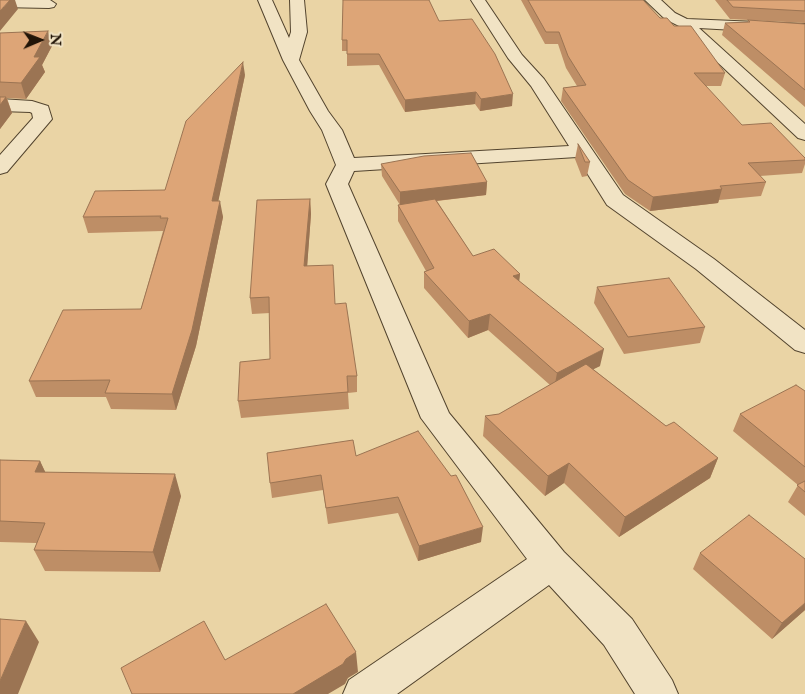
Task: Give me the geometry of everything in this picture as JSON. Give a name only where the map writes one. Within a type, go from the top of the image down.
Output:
[{"type":"street","points":[[265,0],[291,60],[319,111],[332,130],[346,165],[337,184],[436,418],[551,563],[618,632],[658,694]]},
{"type":"street","points":[[291,60],[299,32],[297,0]]},
{"type":"street","points":[[478,0],[516,58],[538,82],[615,200],[705,264],[805,344]]},
{"type":"street","points":[[652,0],[670,16],[684,23],[805,134]]},
{"type":"street","points":[[0,3],[49,4]]},
{"type":"street","points":[[684,23],[805,28]]},
{"type":"street","points":[[0,105],[32,107],[41,110],[43,119],[0,168]]},
{"type":"street","points":[[346,165],[582,151]]},
{"type":"street","points":[[363,694],[551,563]]},
{"type":"building","points":[[0,0],[10,0],[0,11]]},
{"type":"building","points":[[343,0],[429,0],[439,21],[472,19],[495,54],[513,94],[481,99],[476,92],[405,100],[379,54],[347,54],[347,40],[342,40]]},
{"type":"building","points":[[528,0],[643,0],[660,18],[667,18],[674,26],[691,26],[725,73],[694,73],[742,125],[771,123],[805,160],[748,163],[766,182],[720,186],[722,189],[653,197],[628,180],[563,88],[586,85],[568,56],[559,32],[546,32]]},
{"type":"building","points":[[727,0],[805,0],[805,11],[733,7]]},
{"type":"building","points":[[748,20],[805,24],[805,90],[725,23],[750,22]]},
{"type":"building","points":[[48,31],[34,57],[40,57],[21,83],[0,82],[0,33]]},
{"type":"building","points":[[243,62],[212,201],[220,201],[192,330],[172,394],[105,393],[110,380],[29,381],[63,310],[141,309],[168,218],[160,218],[161,216],[83,217],[95,191],[165,190],[186,121]]},
{"type":"building","points":[[0,97],[6,97],[0,105]]},
{"type":"building","points":[[578,144],[590,162],[585,162]]},
{"type":"building","points":[[471,153],[487,182],[400,192],[381,164],[424,156]]},
{"type":"building","points":[[310,199],[304,266],[333,265],[335,304],[346,303],[357,376],[347,376],[348,392],[238,401],[240,362],[270,359],[269,297],[250,298],[257,200]]},
{"type":"building","points":[[435,199],[473,256],[494,249],[520,274],[513,276],[604,349],[557,373],[490,314],[469,321],[424,272],[434,268],[398,205]]},
{"type":"building","points":[[669,278],[705,327],[628,337],[597,287]]},
{"type":"building","points":[[586,364],[666,426],[674,422],[718,458],[625,517],[569,463],[548,476],[485,416],[499,414]]},
{"type":"building","points":[[796,385],[805,391],[805,467],[740,414]]},
{"type":"building","points":[[418,431],[451,476],[456,475],[483,527],[419,546],[398,497],[326,508],[321,475],[270,483],[267,453],[353,440],[356,456]]},
{"type":"building","points":[[0,460],[40,461],[35,472],[175,474],[153,552],[34,550],[45,523],[0,521]]},
{"type":"building","points":[[805,481],[805,492],[797,485]]},
{"type":"building","points":[[749,515],[805,559],[805,603],[782,623],[700,553]]},
{"type":"building","points":[[326,604],[356,652],[346,659],[343,664],[293,694],[132,694],[121,668],[204,621],[225,660]]},
{"type":"building","points":[[0,619],[26,621],[0,681]]}]
